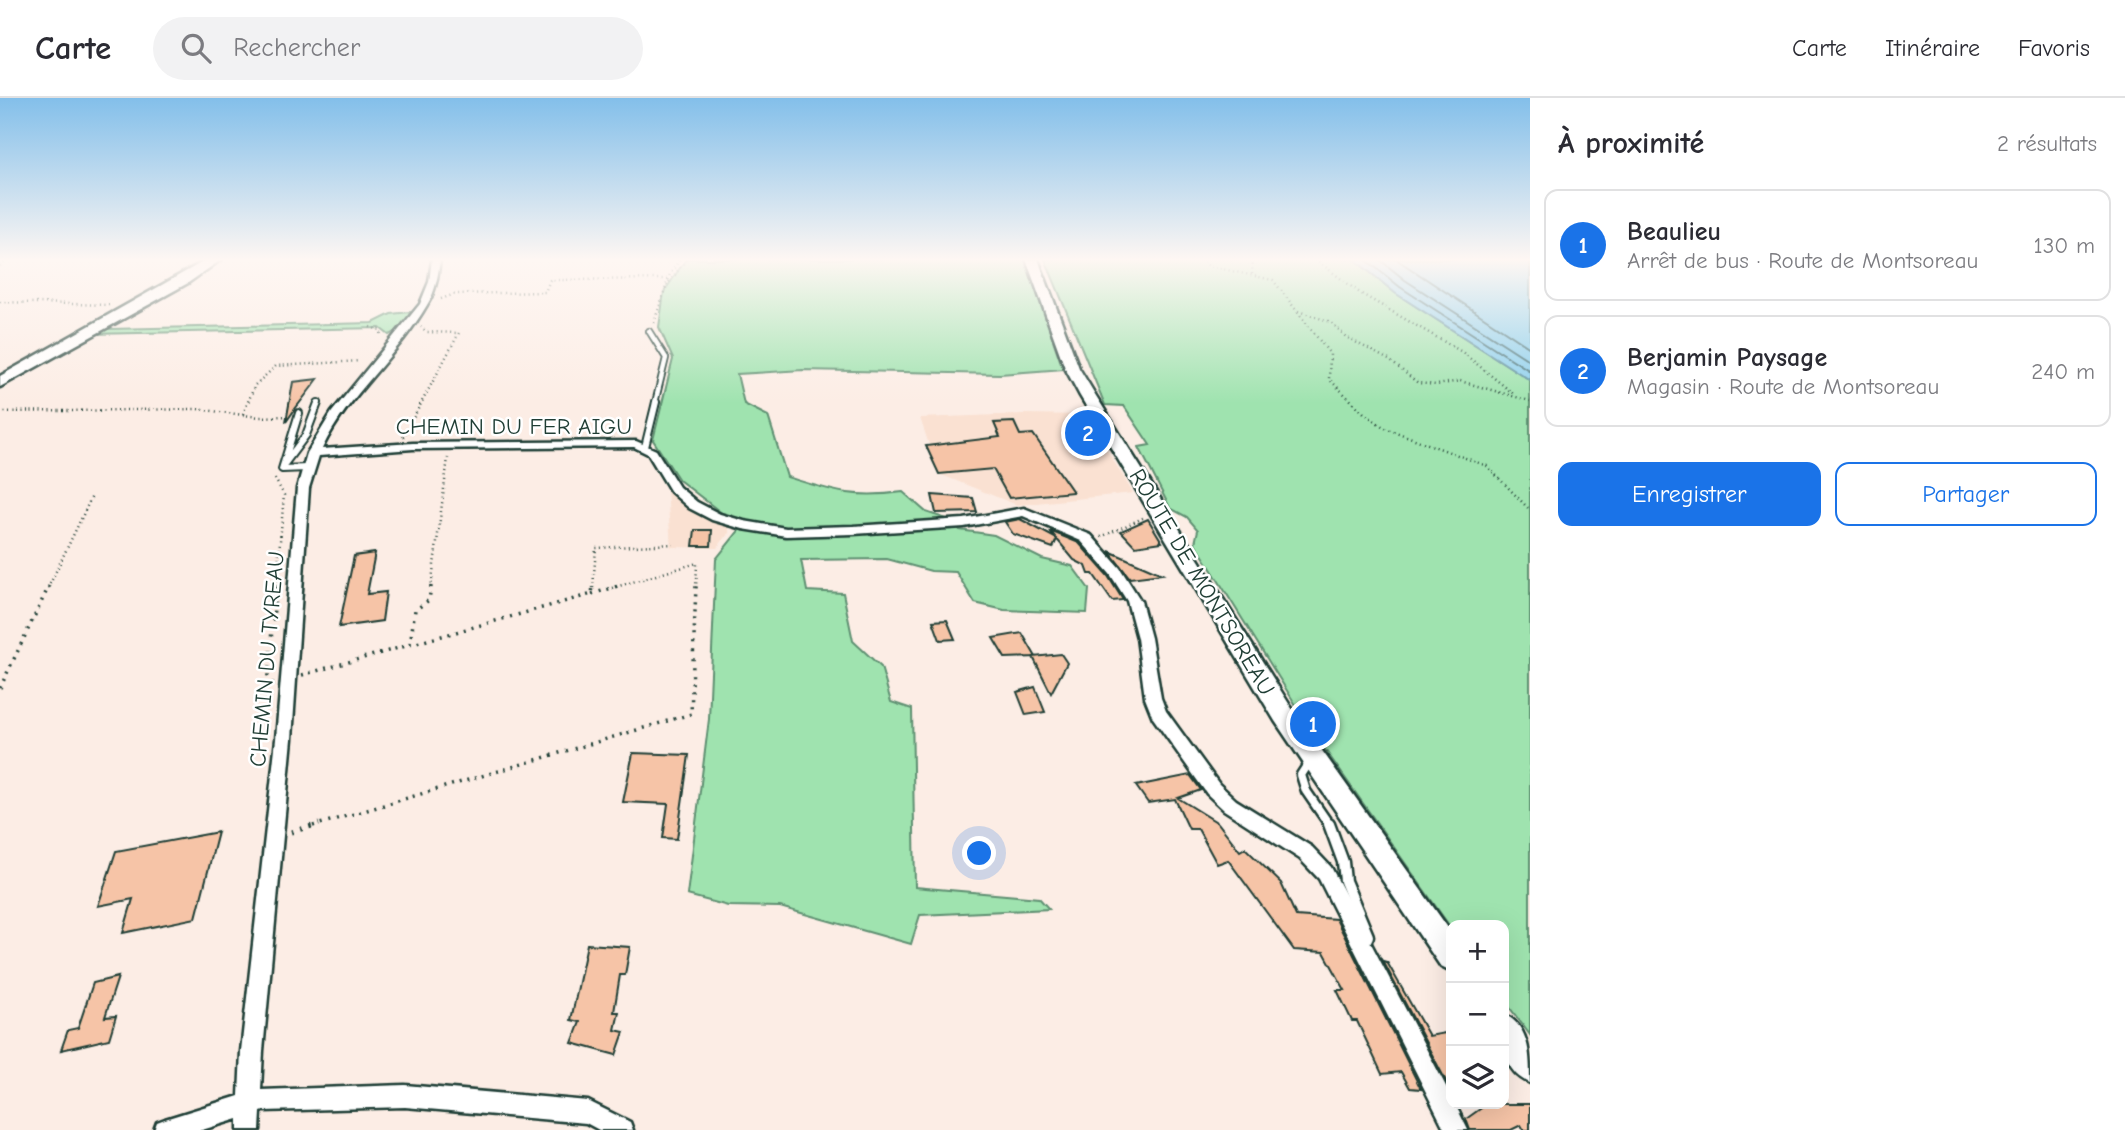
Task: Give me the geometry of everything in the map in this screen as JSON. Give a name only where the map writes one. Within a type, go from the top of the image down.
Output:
[{"type":"main road","points":[[0,382],[134,307]]},
{"type":"main road","name":"ROUTE DE MONTSOREAU","points":[[1050,307],[1072,368],[1161,514],[1312,758],[1446,950]]},
{"type":"main road","points":[[1509,1037],[1530,1067]]},
{"type":"street","name":"CHEMIN DU TYREAU","points":[[249,1130],[252,1051],[289,680],[303,488],[310,460],[339,408],[421,307]]},
{"type":"street","name":"CHEMIN DU FER AIGU","points":[[310,460],[397,447],[627,443],[645,447],[657,459],[675,489],[693,505],[716,517],[762,529],[810,532],[943,525],[1024,512],[1056,524],[1090,542]]},
{"type":"street","points":[[1090,542],[1115,571],[1134,601],[1144,638],[1153,698],[1159,714],[1213,789],[1230,805],[1296,846],[1325,873],[1360,946],[1457,1130]]},
{"type":"street","points":[[165,1130],[264,1100],[405,1096],[588,1112],[622,1130]]},
{"type":"lane","points":[[645,447],[666,358],[649,331]]},
{"type":"lane","points":[[282,466],[294,454],[308,431],[318,403]]},
{"type":"lane","points":[[282,466],[299,413]]},
{"type":"lane","points":[[282,466],[282,469],[310,460]]},
{"type":"lane","points":[[1312,758],[1301,775],[1306,791],[1332,828],[1343,862],[1345,881],[1368,936],[1367,942],[1360,946]]},
{"type":"path","points":[[649,331],[660,307]]},
{"type":"path","points":[[1295,307],[1330,354],[1329,379],[1364,413],[1385,428],[1487,466],[1530,510]]},
{"type":"path","points":[[1385,307],[1446,341],[1494,375],[1516,396]]},
{"type":"path","points":[[1298,311],[1331,322],[1346,337],[1389,360],[1418,383],[1437,385],[1460,381],[1530,401]]},
{"type":"path","points":[[397,447],[459,334],[427,332],[420,326],[426,318]]},
{"type":"path","points":[[370,327],[380,330],[384,336],[378,342]]},
{"type":"path","points":[[243,414],[255,385],[276,366],[358,363],[365,356]]},
{"type":"path","points":[[0,412],[197,409],[259,416],[293,415],[289,427]]},
{"type":"path","points":[[410,644],[415,610],[429,600],[449,445]]},
{"type":"path","points":[[271,473],[284,495],[267,685],[697,563],[691,714],[287,833]]},
{"type":"path","points":[[0,688],[92,496]]},
{"type":"path","points":[[1090,542],[1146,517],[1161,514]]},
{"type":"path","points":[[593,594],[596,548],[673,544]]},
{"type":"shaded area","points":[[1024,414],[1086,415],[1133,493],[1017,505],[939,474],[920,418]]},
{"type":"shaded area","points":[[667,489],[696,513],[729,526],[729,533],[717,548],[671,547]]},
{"type":"green space","points":[[662,307],[1042,307],[1063,369],[1000,374],[803,370],[737,374],[744,404],[768,416],[787,477],[856,494],[903,492],[926,512],[950,520],[960,530],[994,535],[1042,559],[1072,566],[1089,589],[1087,613],[1004,610],[975,603],[956,572],[931,571],[887,559],[801,560],[807,591],[843,593],[853,641],[881,667],[891,702],[912,709],[915,887],[1039,898],[1049,909],[920,915],[911,944],[780,907],[728,906],[687,895],[709,719],[716,559],[741,528],[679,480],[653,440],[673,359],[659,327]]},
{"type":"green space","points":[[1065,307],[1417,307],[1530,380],[1530,1035],[1509,1007],[1509,920],[1446,921],[1314,734],[1195,543],[1198,530],[1187,517],[1170,508],[1139,447],[1150,445],[1124,406],[1105,405]]},
{"type":"green space","points":[[410,312],[402,326],[389,335],[380,328],[88,334],[111,325],[109,329],[373,323],[391,314]]},
{"type":"water","points":[[1417,307],[1530,307],[1530,380]]},
{"type":"building","points":[[318,379],[295,409],[286,422],[293,382]]},
{"type":"building","points":[[1014,422],[1020,435],[1033,434],[1073,492],[1009,498],[993,469],[939,474],[926,446],[1000,437],[994,423]]},
{"type":"building","points":[[932,495],[973,498],[977,512],[936,513]]},
{"type":"building","points":[[1020,519],[1057,539],[1053,548],[1013,534],[1005,522]]},
{"type":"building","points":[[1148,519],[1162,542],[1135,546],[1121,531]]},
{"type":"building","points":[[695,530],[712,530],[711,546],[693,546]]},
{"type":"building","points":[[1050,531],[1079,543],[1108,576],[1123,600],[1112,601],[1093,574],[1089,574],[1086,566],[1074,560]]},
{"type":"building","points":[[1109,551],[1162,574],[1130,578]]},
{"type":"building","points":[[375,553],[367,594],[386,592],[382,621],[339,627],[354,556]]},
{"type":"building","points":[[947,620],[955,639],[940,640],[933,621]]},
{"type":"building","points":[[1022,633],[1036,657],[1005,658],[993,638]]},
{"type":"building","points":[[1061,654],[1067,663],[1051,693],[1033,657]]},
{"type":"building","points":[[1035,687],[1045,712],[1026,715],[1017,692]]},
{"type":"building","points":[[633,753],[689,755],[677,839],[663,838],[668,804],[623,802]]},
{"type":"building","points":[[1190,775],[1201,790],[1178,798],[1218,823],[1240,851],[1245,848],[1281,883],[1296,916],[1336,919],[1421,1089],[1410,1088],[1401,1072],[1382,1074],[1357,1021],[1352,1021],[1337,990],[1345,990],[1324,952],[1294,950],[1228,860],[1217,864],[1198,829],[1189,829],[1175,799],[1148,803],[1136,786]]},
{"type":"building","points":[[218,832],[196,918],[123,933],[133,899],[98,906],[116,851]]},
{"type":"building","points":[[587,944],[630,947],[625,975],[620,975],[614,1012],[619,1012],[615,1030],[624,1032],[616,1055],[572,1043],[580,1022],[571,1020]]},
{"type":"building","points":[[1383,961],[1387,962],[1429,1036],[1446,1033],[1446,1081]]},
{"type":"building","points":[[118,977],[105,1017],[116,1016],[109,1039],[61,1050],[68,1030],[78,1028],[93,983]]},
{"type":"building","points":[[1509,1104],[1530,1104],[1530,1130],[1524,1130],[1521,1125],[1511,1130],[1470,1130],[1466,1119],[1480,1109],[1509,1109]]},
{"type":"place","name":"Berjamin Paysage","points":[[1088,433]]},
{"type":"place","name":"Beaulieu","points":[[1313,724]]}]
